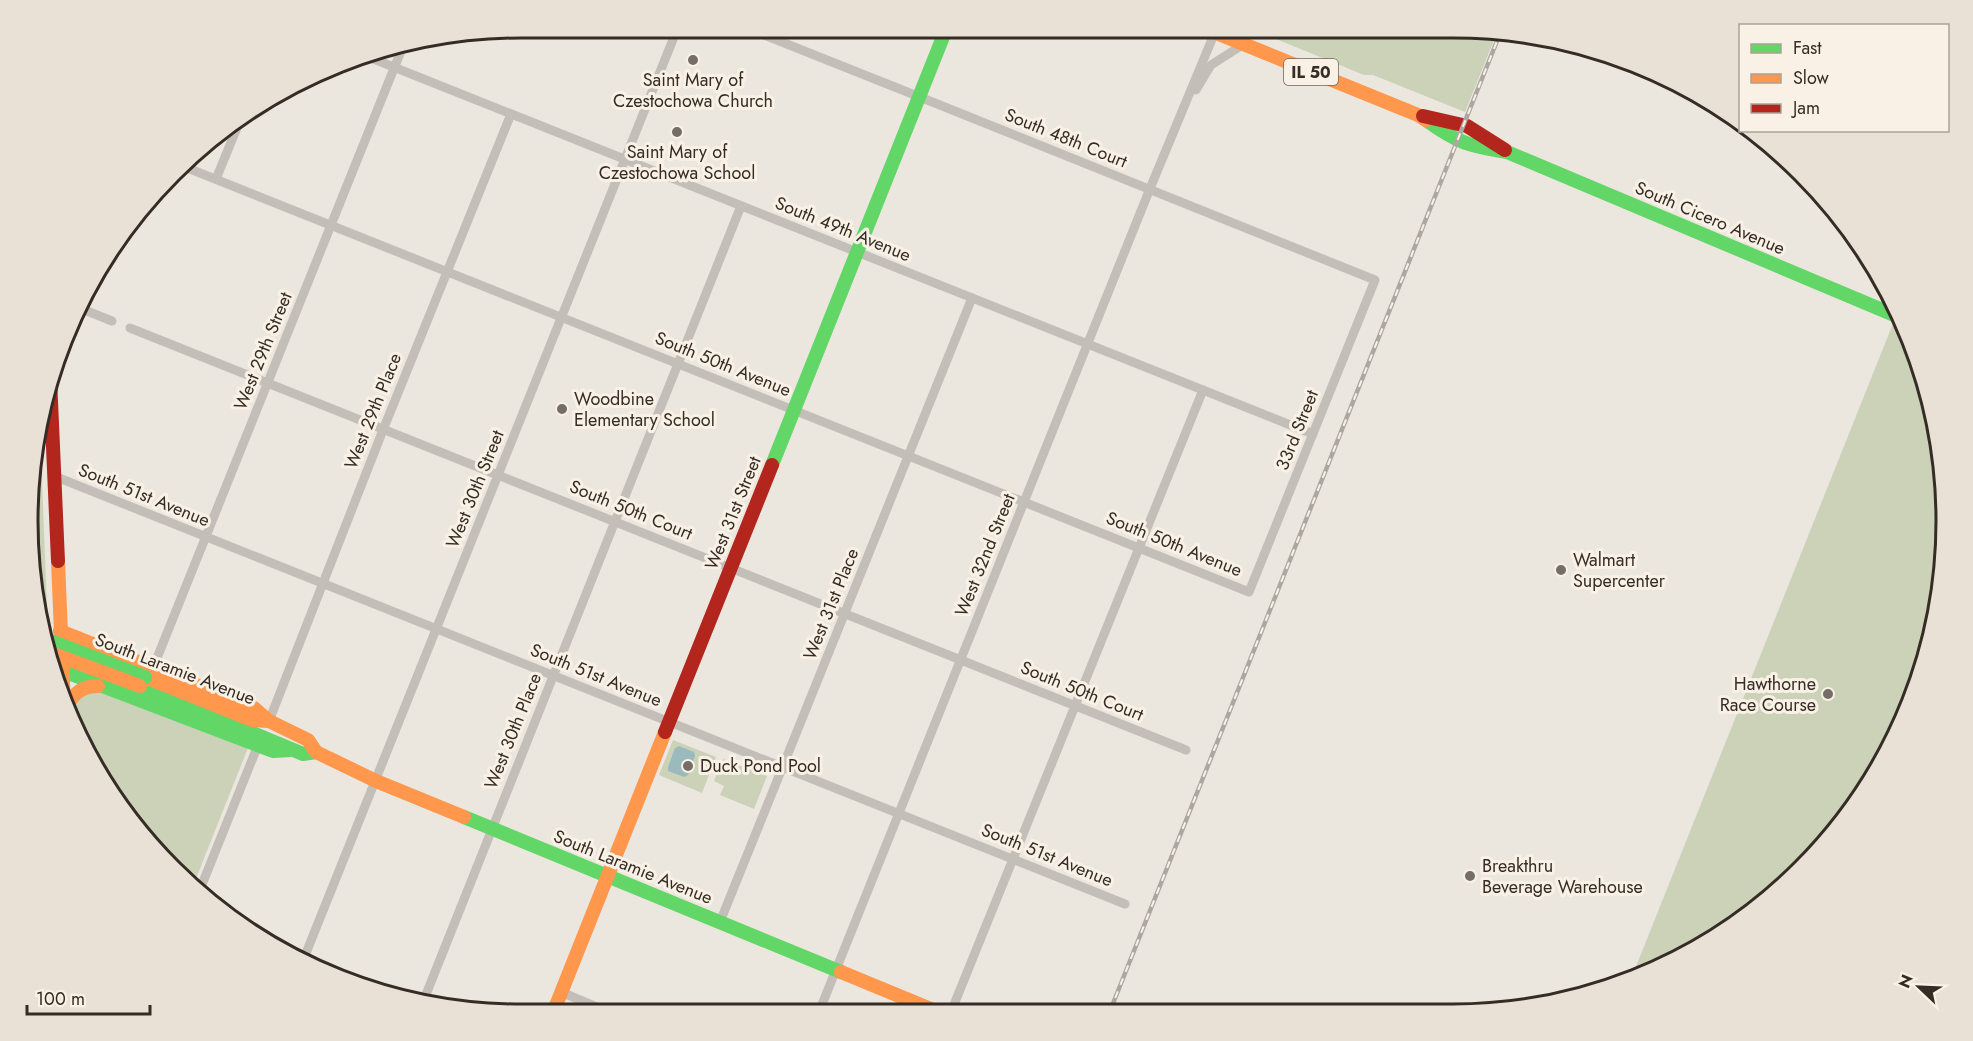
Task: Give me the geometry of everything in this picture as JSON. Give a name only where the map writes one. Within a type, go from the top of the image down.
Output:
[{"type":"main road","name":"West 31st Street","points":[[556,1004],[943,38]]},
{"type":"main road","name":"South Cicero Avenue","points":[[1229,38],[1418,115],[1457,121],[1477,129],[1507,152],[1889,313]]},
{"type":"main road","points":[[51,407],[63,676]]},
{"type":"main road","points":[[60,631],[146,677]]},
{"type":"main road","name":"South Laramie Avenue","points":[[53,642],[252,720],[269,721],[309,740],[316,752],[375,781],[919,1004]]},
{"type":"main road","name":"South Laramie Avenue","points":[[57,654],[146,677],[291,750],[303,754],[316,752]]},
{"type":"main road","points":[[63,671],[273,751],[291,750]]},
{"type":"main road","points":[[71,698],[79,690],[93,685],[105,686]]},
{"type":"street","name":"West 30th Street","points":[[307,954],[674,38]]},
{"type":"street","name":"South 48th Court","points":[[772,38],[1375,280]]},
{"type":"street","name":"West 32nd Street","points":[[822,1004],[1183,110],[1207,38]]},
{"type":"street","name":"West 32nd Street","points":[[1183,110],[1211,65],[1244,44]]},
{"type":"street","name":"West 29th Street","points":[[146,677],[400,53]]},
{"type":"street","name":"South 49th Avenue","points":[[376,60],[1313,434]]},
{"type":"street","name":"West 29th Place","points":[[269,721],[383,430],[511,114]]},
{"type":"street","points":[[216,179],[236,130]]},
{"type":"street","name":"South 50th Avenue","points":[[189,169],[1249,592]]},
{"type":"street","name":"West 30th Place","points":[[426,994],[741,206]]},
{"type":"street","name":"33rd Street","points":[[1249,592],[1375,280]]},
{"type":"street","name":"West 31st Place","points":[[720,922],[972,298]]},
{"type":"street","points":[[85,310],[112,321]]},
{"type":"street","name":"South 50th Court","points":[[130,328],[1186,750]]},
{"type":"street","points":[[954,1004],[1203,390]]},
{"type":"street","name":"South 51st Avenue","points":[[54,476],[1125,904]]},
{"type":"street","points":[[202,884],[258,745]]},
{"type":"street","points":[[561,992],[591,1004]]},
{"type":"green space","points":[[1273,38],[1494,40],[1465,112],[1373,75],[1364,75]]},
{"type":"green space","name":"Hawthorne Race Course","points":[[1893,323],[1910,365],[1926,426],[1936,520],[1926,615],[1910,676],[1899,705],[1871,762],[1854,789],[1836,815],[1794,862],[1747,904],[1721,922],[1666,954],[1636,968]]},
{"type":"green space","points":[[41,464],[47,617],[40,561],[38,509]]},
{"type":"green space","points":[[90,688],[248,748],[196,878],[157,839],[119,789],[102,762],[76,708],[81,696]]},
{"type":"green space","name":"Duck Pond Pool","points":[[673,740],[716,757],[702,793],[659,775]]},
{"type":"green space","points":[[723,759],[767,776],[754,809],[720,795],[724,786],[714,781]]},
{"type":"water","points":[[679,746],[694,752],[695,756],[688,775],[684,777],[668,771],[675,748]]},
{"type":"railway","points":[[1113,1004],[1497,40]]},
{"type":"traffic: fast","points":[[772,465],[943,38]]},
{"type":"traffic: fast","points":[[1426,120],[1464,142],[1507,152],[1889,313]]},
{"type":"traffic: fast","points":[[53,642],[145,677]]},
{"type":"traffic: fast","points":[[63,671],[273,751],[291,750]]},
{"type":"traffic: fast","points":[[140,686],[303,754],[316,752]]},
{"type":"traffic: fast","points":[[464,817],[841,972]]},
{"type":"traffic: slow","points":[[1229,38],[1426,120]]},
{"type":"traffic: slow","points":[[58,561],[63,675]]},
{"type":"traffic: slow","points":[[60,631],[254,708],[269,721]]},
{"type":"traffic: slow","points":[[57,655],[140,686]]},
{"type":"traffic: slow","points":[[145,677],[252,720],[269,721],[308,740],[316,752],[376,781],[464,817]]},
{"type":"traffic: slow","points":[[71,698],[77,692],[98,686]]},
{"type":"traffic: slow","points":[[557,1004],[665,732]]},
{"type":"traffic: slow","points":[[841,972],[919,1004]]},
{"type":"traffic: jam","points":[[1423,116],[1467,126],[1505,150]]},
{"type":"traffic: jam","points":[[51,407],[58,561]]},
{"type":"traffic: jam","points":[[665,732],[772,465]]},
{"type":"place","name":"Saint Mary of Czestochowa Church","points":[[693,60]]},
{"type":"place","name":"Saint Mary of Czestochowa School","points":[[677,132]]},
{"type":"place","name":"Woodbine Elementary School","points":[[562,409]]},
{"type":"place","name":"Walmart Supercenter","points":[[1561,570]]},
{"type":"place","name":"Hawthorne Race Course","points":[[1828,694]]},
{"type":"place","name":"Duck Pond Pool","points":[[688,766]]},
{"type":"place","name":"Breakthru Beverage Warehouse","points":[[1470,876]]}]
